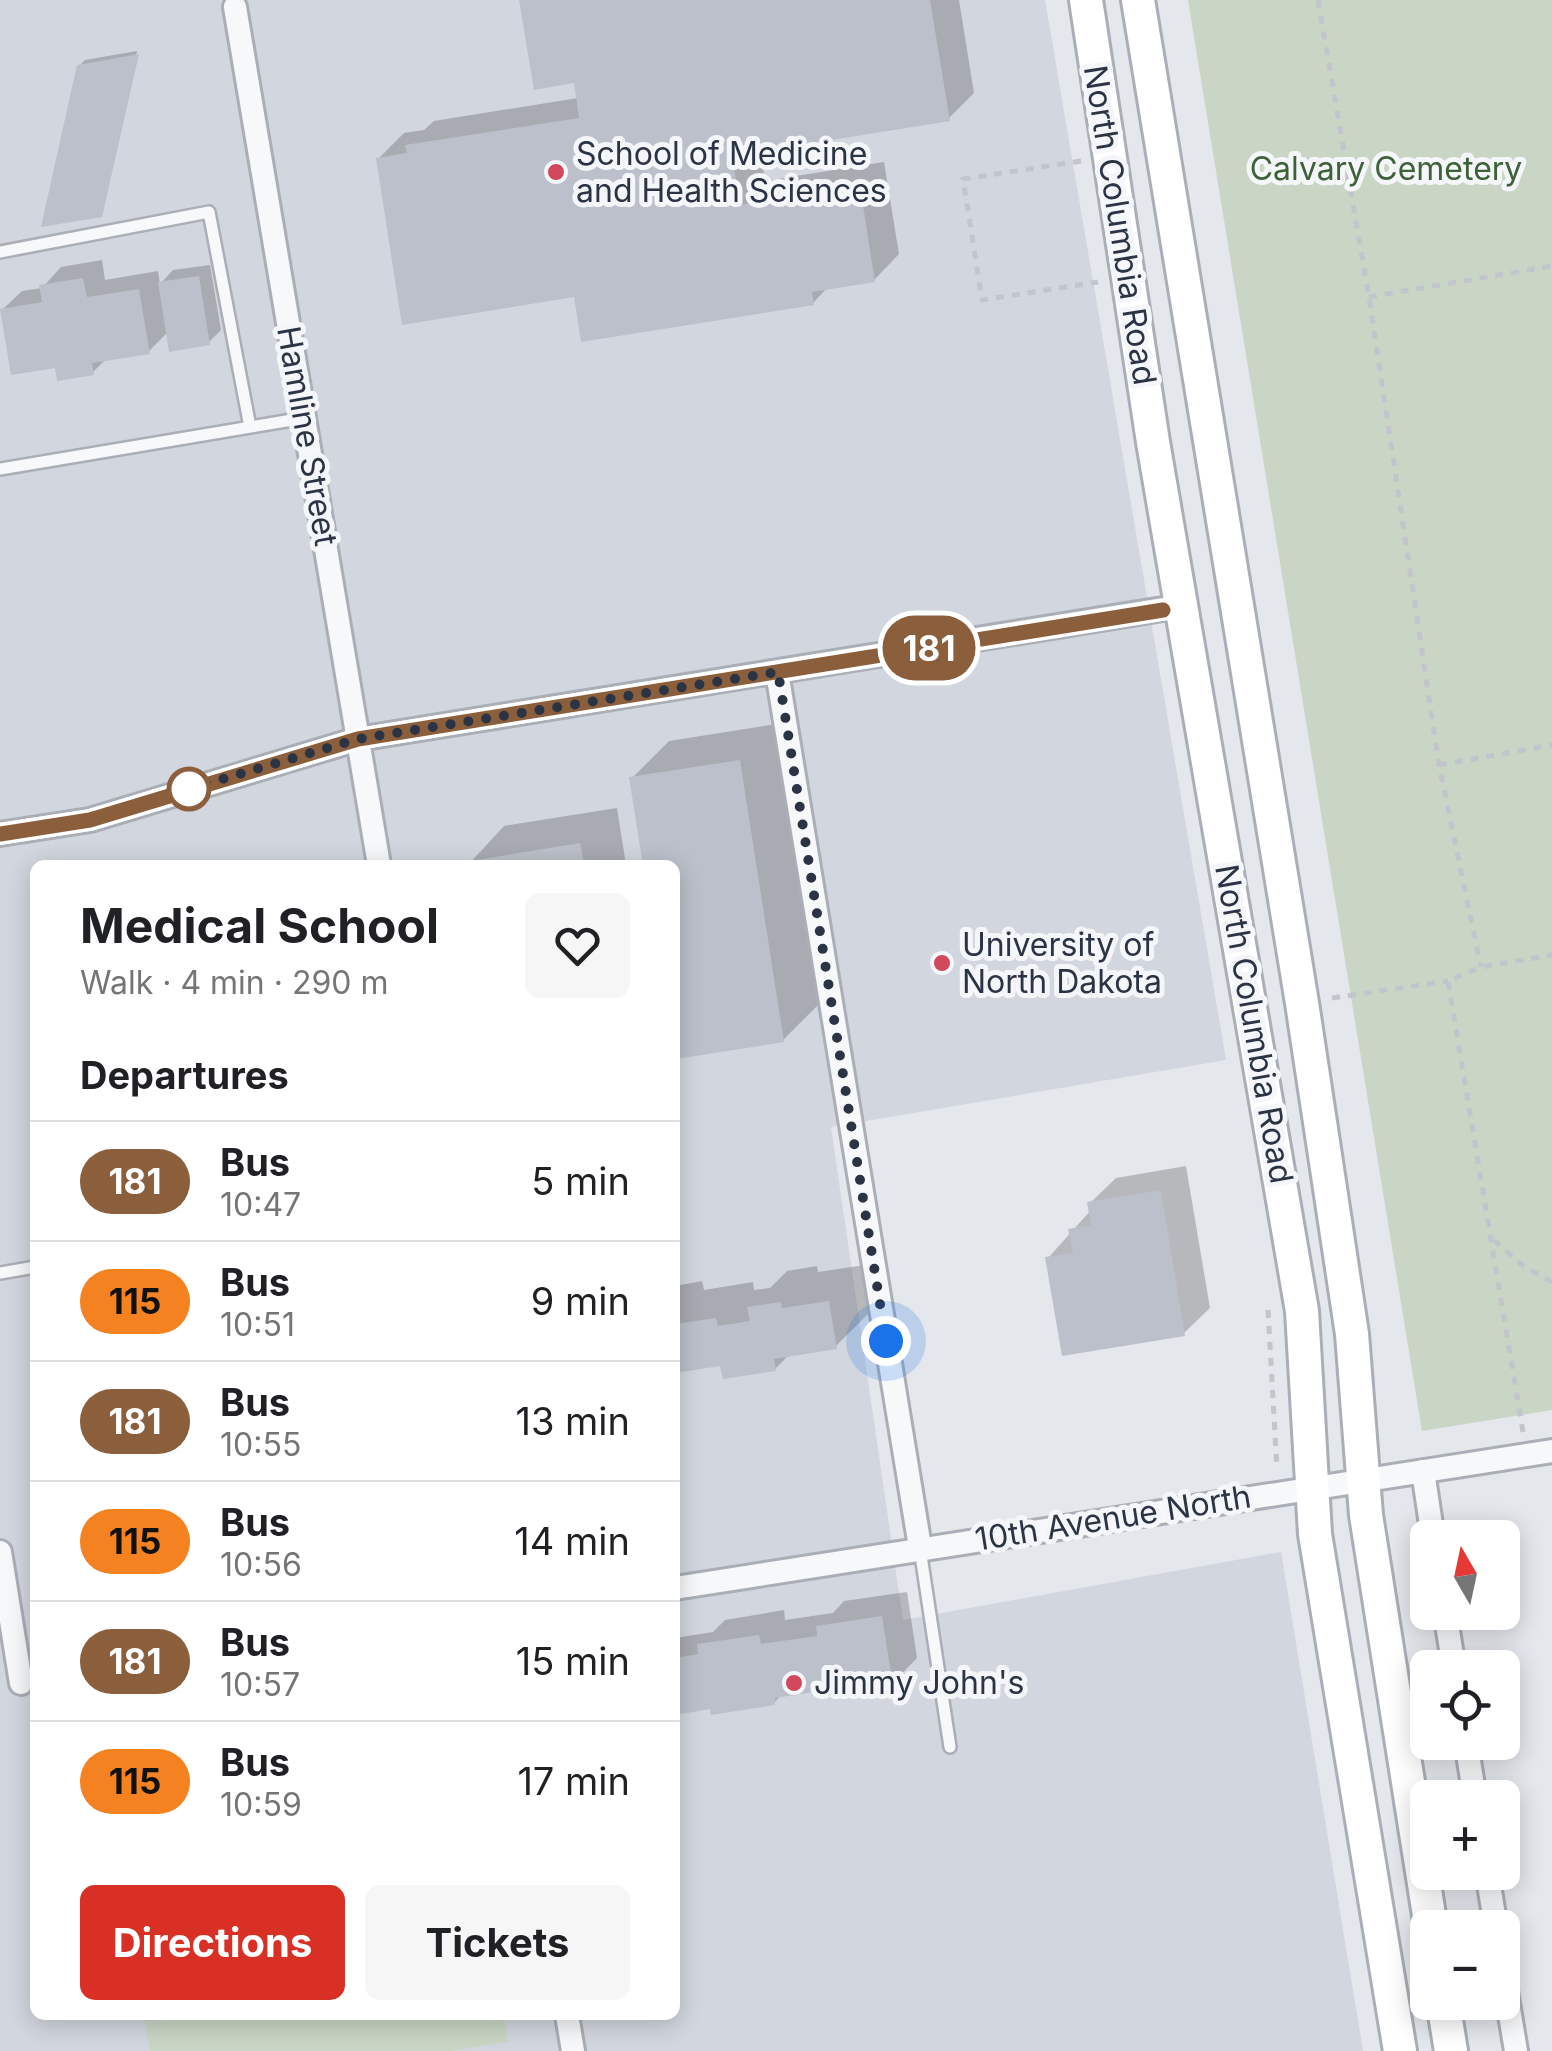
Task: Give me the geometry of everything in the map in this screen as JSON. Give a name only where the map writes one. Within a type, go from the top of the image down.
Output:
[{"type":"main road","name":"North Columbia Road","points":[[1086,0],[1156,461],[1302,1311],[1318,1554],[1400,2051]]},
{"type":"main road","name":"North Columbia Road","points":[[1138,0],[1302,1003],[1352,1334],[1366,1515],[1428,1910]]},
{"type":"main road","points":[[1446,2020],[1451,2051]]},
{"type":"street","name":"Hamline Street","points":[[235,7],[378,860]]},
{"type":"street","points":[[0,834],[90,820],[358,739],[1163,610]]},
{"type":"street","points":[[778,672],[920,1547]]},
{"type":"street","name":"10th Avenue North","points":[[680,1587],[1552,1451]]},
{"type":"street","points":[[1423,1471],[1431,1520]]},
{"type":"street","points":[[0,1552],[19,1683]]},
{"type":"street","points":[[568,2020],[573,2051]]},
{"type":"street","points":[[1511,2020],[1516,2051]]},
{"type":"lane","points":[[0,252],[210,212],[250,426]]},
{"type":"lane","points":[[0,469],[304,418]]},
{"type":"lane","points":[[0,1273],[30,1268]]},
{"type":"lane","points":[[920,1547],[950,1747]]},
{"type":"path","points":[[1318,0],[1369,297],[1439,765],[1481,967]]},
{"type":"path","points":[[1084,160],[964,179],[982,300],[1105,281]]},
{"type":"path","points":[[1369,297],[1552,266]]},
{"type":"path","points":[[1439,765],[1552,745]]},
{"type":"path","points":[[1302,1003],[1448,981],[1481,967],[1552,955]]},
{"type":"path","points":[[1448,981],[1527,1455]]},
{"type":"path","points":[[1492,1239],[1552,1282]]},
{"type":"shaded area","name":"University of North Dakota","points":[[0,0],[1045,0],[1226,1060],[831,1127],[903,1620],[1281,1552],[1363,2051],[0,2051]]},
{"type":"green space","name":"Calvary Cemetery","points":[[1188,0],[1552,0],[1552,1410],[1422,1431]]},
{"type":"green space","points":[[145,2020],[505,2020],[508,2042],[451,2051],[150,2051]]},
{"type":"building","name":"School of Medicine and Health Sciences","points":[[519,0],[930,0],[950,121],[732,156],[740,205],[860,186],[875,282],[812,292],[814,305],[581,342],[574,297],[402,325],[376,158],[407,153],[405,145],[579,118],[574,83],[534,90]]},
{"type":"building","points":[[139,54],[102,217],[41,227],[77,65]]},
{"type":"building","points":[[199,276],[210,345],[169,352],[158,282]]},
{"type":"building","points":[[83,278],[87,297],[139,289],[150,354],[92,363],[94,375],[57,381],[55,368],[11,375],[0,309],[42,302],[39,285]]},
{"type":"building","points":[[740,760],[784,1042],[680,1058],[680,860],[642,860],[629,777]]},
{"type":"building","points":[[580,843],[583,860],[476,860]]},
{"type":"building","points":[[1161,1190],[1185,1336],[1062,1356],[1045,1257],[1073,1253],[1068,1229],[1091,1225],[1087,1202]]},
{"type":"building","points":[[829,1301],[837,1349],[774,1359],[776,1371],[723,1379],[720,1366],[680,1372],[680,1323],[716,1318],[718,1326],[750,1321],[747,1307],[781,1302],[782,1308]]},
{"type":"building","points":[[882,1616],[893,1686],[827,1696],[826,1690],[775,1698],[775,1705],[711,1715],[710,1709],[680,1714],[680,1657],[698,1654],[697,1644],[759,1635],[761,1644],[817,1636],[816,1626]]},
{"type":"bus line","name":"181","points":[[0,834],[90,820],[358,739],[1163,610]]},
{"type":"place","name":"School of Medicine and Health Sciences","points":[[556,172]]},
{"type":"place","name":"University of North Dakota","points":[[942,963]]},
{"type":"place","name":"Jimmy John's","points":[[794,1683]]},
{"type":"route","points":[[189,789],[358,739],[778,672],[886,1341]]}]
